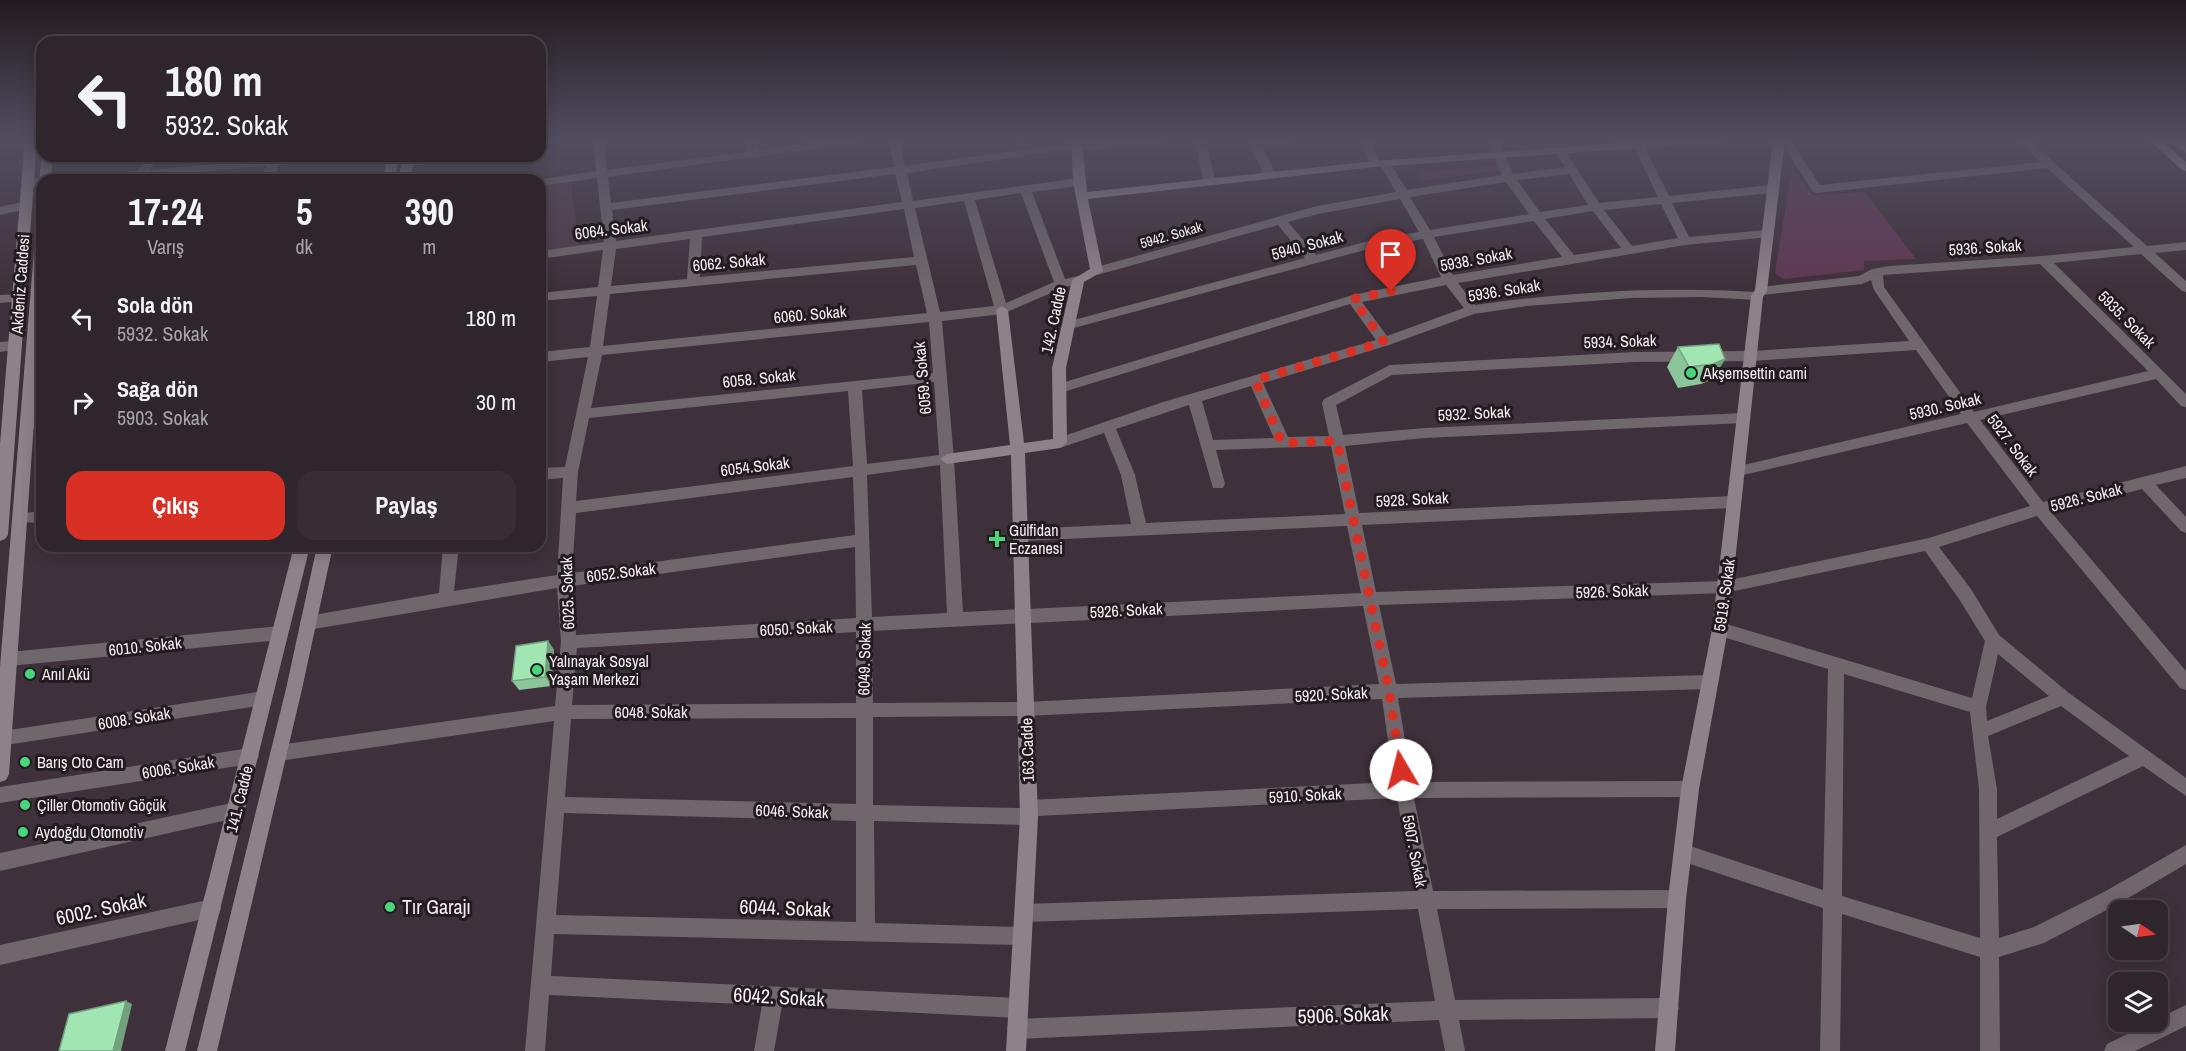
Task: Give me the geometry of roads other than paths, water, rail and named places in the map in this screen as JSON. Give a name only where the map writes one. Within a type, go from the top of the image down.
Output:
[{"type":"street","name":"Akdeniz Caddesi","points":[[0,535],[6,396],[15,346],[28,188]]},
{"type":"street","name":"6025. Sokak","points":[[535,1051],[569,642],[564,579],[571,472],[596,350],[610,246],[603,188]]},
{"type":"street","points":[[606,207],[757,188]]},
{"type":"street","name":"6059. Sokak","points":[[905,188],[935,318],[947,459],[955,619]]},
{"type":"street","points":[[1025,188],[1061,284]]},
{"type":"street","name":"6064. Sokak","points":[[546,254],[1025,188]]},
{"type":"street","points":[[1081,188],[1096,271]]},
{"type":"street","points":[[1083,196],[1155,188]]},
{"type":"street","points":[[1397,188],[1426,234],[1449,280],[1472,310]]},
{"type":"street","name":"5942. Sokak","points":[[1096,271],[1317,210],[1446,188]]},
{"type":"street","points":[[1517,188],[1571,260]]},
{"type":"street","points":[[1583,188],[1629,250]]},
{"type":"street","points":[[1658,188],[1685,241]]},
{"type":"street","points":[[2075,188],[2186,288]]},
{"type":"street","name":"5940. Sokak","points":[[1070,326],[1376,243],[1596,207],[1771,189]]},
{"type":"street","name":"5919. Sokak","points":[[1665,1051],[1677,899],[1690,789],[1720,629],[1730,556],[1733,502],[1739,471],[1771,189]]},
{"type":"street","points":[[968,196],[1002,310]]},
{"type":"street","points":[[0,211],[26,205]]},
{"type":"street","points":[[1280,220],[1313,260]]},
{"type":"street","name":"5938. Sokak","points":[[1060,388],[1353,299],[1449,280],[1685,241],[1766,234]]},
{"type":"street","points":[[693,282],[696,235]]},
{"type":"street","name":"5936. Sokak","points":[[1060,443],[1194,398],[1384,342],[1472,310],[1527,302],[1631,294],[1759,293],[1862,280],[1876,272],[2043,260],[2186,246]]},
{"type":"street","name":"6062. Sokak","points":[[546,296],[922,260]]},
{"type":"street","name":"5935. Sokak","points":[[2043,260],[2091,305],[2186,402]]},
{"type":"street","name":"142. Cadde","points":[[1060,443],[1059,368],[1070,326],[1078,280],[1096,271]]},
{"type":"street","name":"5927. Sokak","points":[[1876,272],[1878,287],[1971,418],[2040,509],[2186,683]]},
{"type":"street","name":"6060. Sokak","points":[[546,356],[1002,310],[1061,284],[1078,280]]},
{"type":"street","points":[[0,299],[19,298]]},
{"type":"street","points":[[1353,299],[1384,342]]},
{"type":"street","name":"163.Cadde","points":[[1002,310],[1018,449],[1029,813],[1016,1051]]},
{"type":"street","name":"5934. Sokak","points":[[1329,403],[1390,370],[1635,357],[1752,356],[1920,345]]},
{"type":"street","points":[[0,347],[15,346]]},
{"type":"street","name":"5930. Sokak","points":[[1739,471],[2158,374]]},
{"type":"street","name":"6058. Sokak","points":[[583,414],[939,377]]},
{"type":"street","points":[[1255,380],[1282,443]]},
{"type":"street","name":"Akdeniz Caddesi","points":[[0,774],[20,518],[35,423],[36,386]]},
{"type":"street","name":"6049. Sokak","points":[[855,386],[861,470],[865,624],[863,813],[866,932]]},
{"type":"street","points":[[1194,398],[1218,484]]},
{"type":"street","name":"5907. Sokak","points":[[1329,403],[1389,691],[1424,900],[1455,1051]]},
{"type":"street","name":"5932. Sokak","points":[[1207,446],[1744,418]]},
{"type":"street","points":[[1108,426],[1128,475],[1140,529]]},
{"type":"street","points":[[947,459],[1060,443]]},
{"type":"street","name":"6054.Sokak","points":[[569,508],[947,459]]},
{"type":"street","points":[[546,474],[571,472]]},
{"type":"street","name":"5926. Sokak","points":[[1023,615],[1369,599],[1725,587],[1929,544],[2040,509],[2186,472]]},
{"type":"street","points":[[2144,482],[2186,527]]},
{"type":"street","name":"5928. Sokak","points":[[1021,535],[1561,508],[1733,502]]},
{"type":"street","points":[[20,518],[36,517]]},
{"type":"street","name":"6052.Sokak","points":[[309,623],[446,597],[564,579],[863,540]]},
{"type":"street","points":[[1929,544],[1965,594],[1993,640],[2063,698],[2186,788]]},
{"type":"street","name":"141. Cadde","points":[[175,1051],[300,552]]},
{"type":"street","name":"141. Cadde","points":[[207,1051],[279,753],[324,552]]},
{"type":"street","points":[[446,597],[450,552]]},
{"type":"street","name":"6050. Sokak","points":[[569,642],[1023,615]]},
{"type":"street","points":[[1720,629],[1978,707]]},
{"type":"street","name":"6010. Sokak","points":[[9,659],[280,633]]},
{"type":"street","points":[[1990,1051],[1988,789],[1979,732],[1978,707],[1993,640]]},
{"type":"street","points":[[1830,1051],[1836,663]]},
{"type":"street","name":"5920. Sokak","points":[[1026,709],[1389,691],[1709,681]]},
{"type":"street","name":"6008. Sokak","points":[[3,739],[264,698]]},
{"type":"street","points":[[1979,732],[2063,698]]},
{"type":"street","name":"6048. Sokak","points":[[279,753],[563,712],[1026,709]]},
{"type":"street","name":"6006. Sokak","points":[[0,795],[250,756]]},
{"type":"street","points":[[1987,833],[2145,756]]},
{"type":"street","name":"5910. Sokak","points":[[1029,813],[1404,790],[1690,789]]},
{"type":"street","name":"6046. Sokak","points":[[556,805],[863,813],[1029,813]]},
{"type":"street","points":[[0,862],[236,810]]},
{"type":"street","points":[[1684,853],[1834,903],[1989,950],[2037,936],[2111,898],[2186,854]]},
{"type":"street","points":[[1024,913],[1424,900],[1677,899]]},
{"type":"street","name":"6002. Sokak","points":[[0,954],[212,908]]},
{"type":"street","name":"6044. Sokak","points":[[546,924],[1022,936]]},
{"type":"street","name":"6042. Sokak","points":[[540,985],[1018,1008]]},
{"type":"street","points":[[764,1051],[774,996]]},
{"type":"street","name":"5906. Sokak","points":[[1017,1029],[1448,1010],[1669,1008]]},
{"type":"street","points":[[2115,1051],[2186,1015]]},
{"type":"place","name":"Akşemsettin cami","points":[[1691,373]]},
{"type":"place","name":"Gülfidan Eczanesi","points":[[997,539]]},
{"type":"place","name":"Yalınayak Sosyal Yaşam Merkezi","points":[[537,670]]},
{"type":"place","name":"Anıl Akü","points":[[30,674]]},
{"type":"place","name":"Barış Oto Cam","points":[[25,762]]},
{"type":"place","name":"Çiller Otomotiv Göçük","points":[[25,805]]},
{"type":"place","name":"Aydoğdu Otomotiv","points":[[23,832]]},
{"type":"place","name":"Tır Garajı","points":[[390,907]]}]
